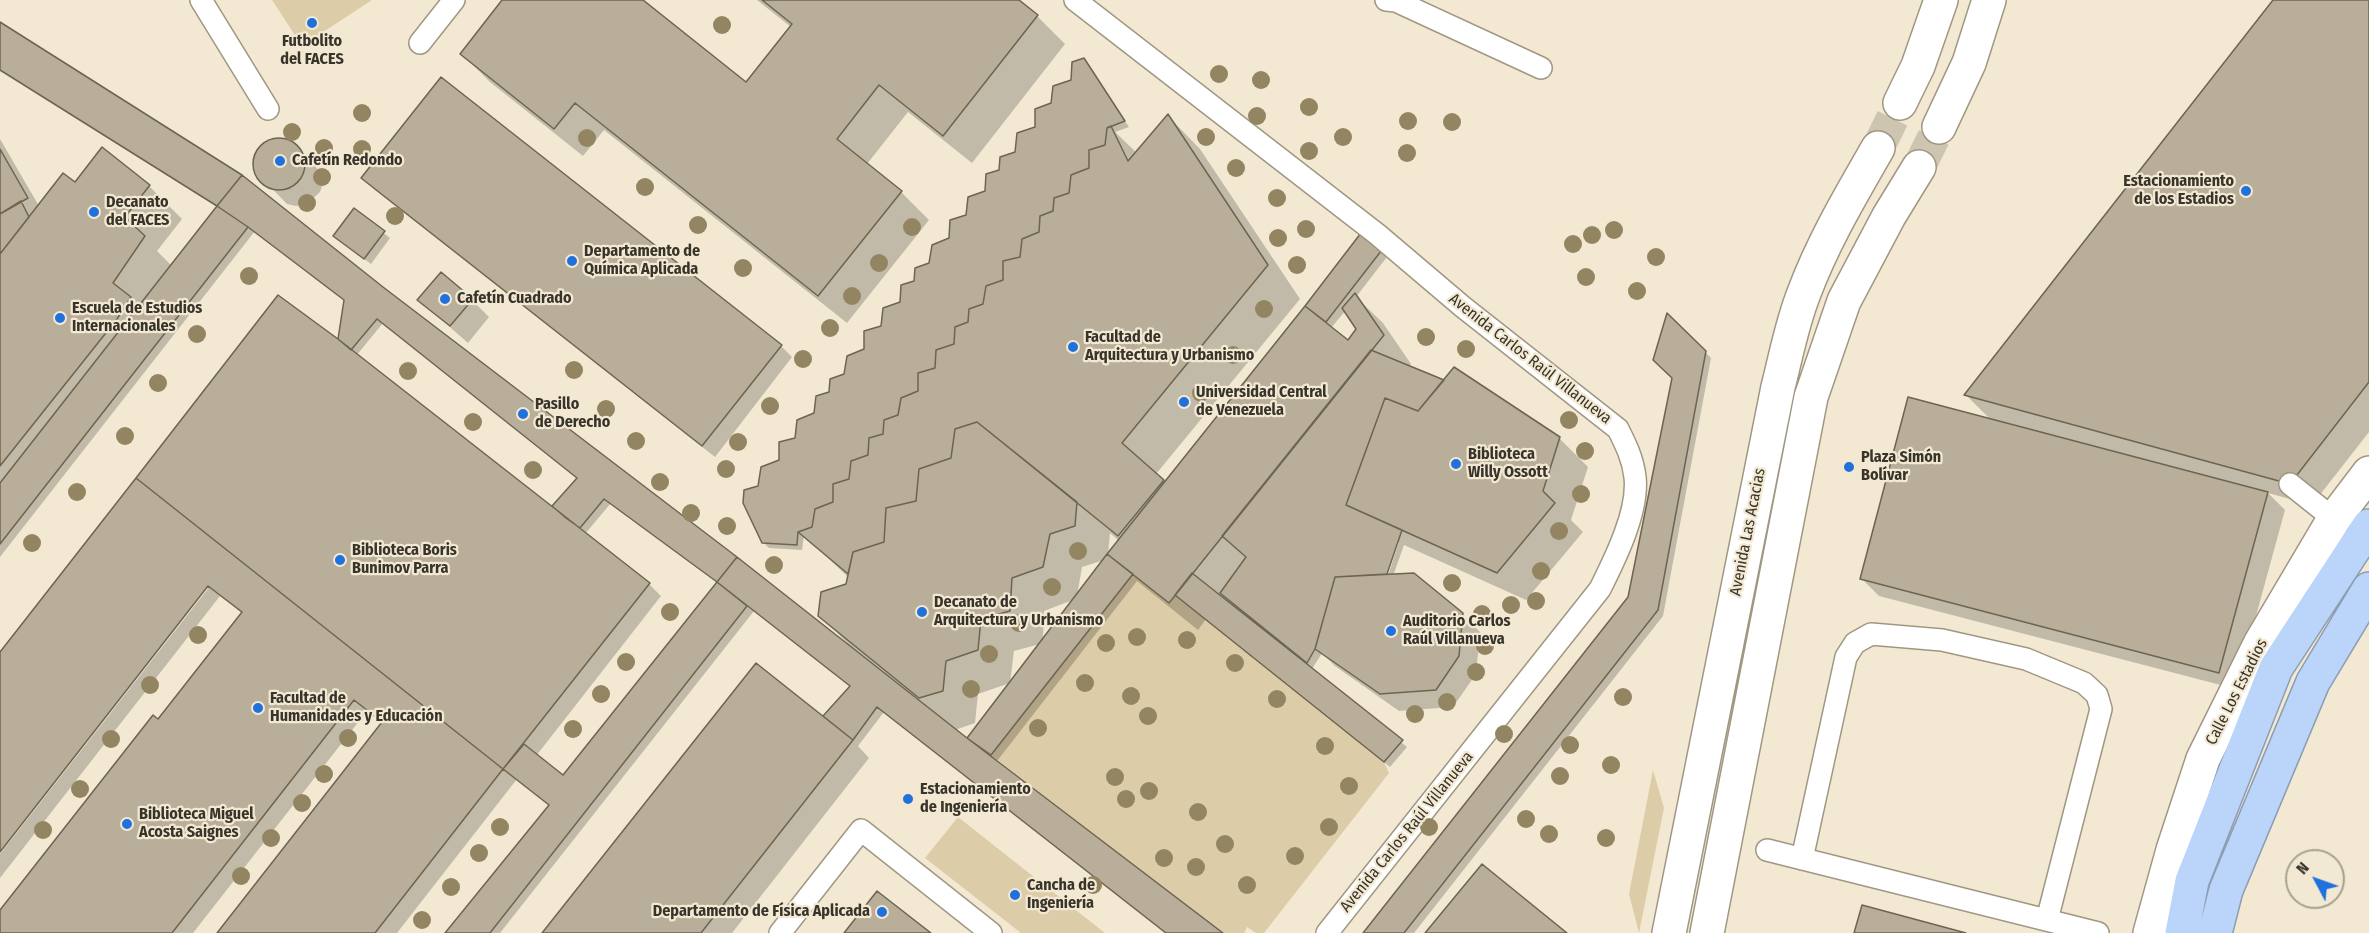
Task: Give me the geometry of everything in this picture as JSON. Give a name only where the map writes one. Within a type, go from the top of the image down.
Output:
[{"type":"highway","points":[[2182,933],[2192,881],[2276,668],[2369,526]]},
{"type":"highway","points":[[2215,933],[2226,890],[2313,682],[2369,589]]},
{"type":"main road","points":[[1900,104],[1918,66],[1941,0]]},
{"type":"main road","points":[[1939,127],[1969,63],[1989,0]]},
{"type":"main road","name":"Avenida Las Acacias","points":[[1669,933],[1787,349],[1803,293],[1839,216],[1878,148]]},
{"type":"main road","points":[[1707,933],[1811,397],[1844,301],[1888,216],[1919,167]]},
{"type":"main road","name":"Calle Los Estadios","points":[[2150,933],[2173,850],[2203,759],[2260,645],[2334,519],[2369,473]]},
{"type":"lane","points":[[201,0],[268,109]]},
{"type":"lane","points":[[420,43],[454,0]]},
{"type":"lane","name":"Avenida Carlos Raúl Villanueva","points":[[1075,0],[1377,234],[1463,307],[1618,429],[1630,451],[1636,480],[1631,513],[1620,551],[1600,589],[1327,933]]},
{"type":"lane","points":[[1386,0],[1396,1],[1541,68]]},
{"type":"lane","points":[[2290,484],[2334,519]]},
{"type":"lane","points":[[1802,859],[1846,657],[1855,643],[1871,634],[1942,640],[2026,659],[2084,683],[2097,695],[2101,709],[2047,920]]},
{"type":"lane","points":[[780,933],[861,830],[991,933]]},
{"type":"lane","points":[[1767,850],[2098,933]]},
{"type":"shaded area","name":"Futbolito del FACES","points":[[272,0],[372,0],[302,46]]},
{"type":"shaded area","points":[[1133,574],[1175,595],[1384,762],[1389,773],[1264,933],[1256,933],[1247,927],[1244,933],[1223,933],[991,755]]},
{"type":"shaded area","points":[[1653,770],[1664,808],[1639,933],[1629,894]]},
{"type":"shaded area","name":"Cancha de Ingeniería","points":[[958,817],[1105,933],[1021,933],[925,858]]},
{"type":"building","points":[[502,0],[643,0],[746,82],[792,24],[762,0],[1019,0],[1038,15],[943,136],[879,85],[837,139],[902,191],[818,296],[575,103],[554,129],[460,54]]},
{"type":"building","name":"Estacionamiento de los Estadios","points":[[2273,0],[2369,0],[2369,382],[2290,484],[1964,395]]},
{"type":"building","points":[[0,22],[242,175],[217,206],[0,70]]},
{"type":"building","points":[[1084,58],[1125,121],[1107,128],[1105,145],[1089,150],[1089,168],[1071,175],[1069,193],[1054,198],[1053,211],[1040,216],[1039,232],[1022,239],[1020,257],[1003,261],[1003,280],[986,286],[983,304],[969,309],[968,322],[955,327],[954,344],[936,350],[935,368],[918,373],[918,391],[901,398],[898,415],[884,420],[883,434],[869,438],[868,455],[851,461],[849,479],[833,484],[833,502],[815,509],[812,527],[798,532],[797,545],[762,543],[743,503],[744,490],[758,486],[761,467],[779,460],[779,442],[795,438],[797,420],[814,413],[816,396],[829,392],[830,379],[844,374],[847,356],[864,349],[864,331],[881,326],[883,308],[900,302],[901,285],[914,281],[915,268],[929,263],[932,245],[949,238],[950,220],[966,215],[968,197],[985,191],[986,174],[999,170],[1000,157],[1015,152],[1017,133],[1035,127],[1035,109],[1051,103],[1053,86],[1071,80],[1072,62]]},
{"type":"building","name":"Departamento de Química Aplicada","points":[[441,77],[782,345],[702,446],[361,178]]},
{"type":"building","name":"Facultad de Arquitectura y Urbanismo","points":[[1168,114],[1268,265],[1122,443],[1164,480],[1118,536],[977,422],[955,429],[951,458],[919,469],[916,501],[886,508],[884,542],[853,552],[848,574],[798,532],[812,527],[815,509],[833,502],[833,484],[849,479],[851,461],[868,455],[869,438],[883,434],[884,420],[898,415],[901,398],[918,391],[918,373],[935,368],[936,350],[954,344],[955,327],[968,322],[969,309],[983,304],[986,286],[1003,280],[1003,261],[1020,257],[1022,239],[1039,232],[1040,216],[1053,211],[1054,198],[1069,193],[1071,175],[1089,168],[1089,150],[1105,145],[1107,128],[1111,126],[1128,161]]},
{"type":"building","name":"Cafetín Redondo","points":[[279,138],[289,140],[297,146],[303,154],[305,164],[303,174],[297,182],[289,188],[279,190],[269,188],[261,182],[255,174],[253,164],[255,154],[261,146],[269,140]]},
{"type":"building","points":[[102,147],[150,185],[125,217],[145,236],[113,283],[131,297],[117,319],[0,466],[0,254],[63,173],[75,182]]},
{"type":"building","points":[[0,149],[28,198],[0,214]]},
{"type":"building","name":"Pasillo de Derecho","points":[[242,175],[383,287],[737,557],[717,582],[604,499],[580,528],[566,518],[552,506],[577,478],[377,319],[351,350],[338,339],[344,300],[217,206]]},
{"type":"building","points":[[21,201],[29,217],[0,254],[0,214]]},
{"type":"building","points":[[217,206],[248,227],[0,544],[0,483]]},
{"type":"building","points":[[354,208],[385,231],[364,259],[333,236]]},
{"type":"building","points":[[1364,229],[1385,246],[1326,322],[1305,306]]},
{"type":"building","name":"Cafetín Cuadrado","points":[[441,272],[473,299],[450,326],[417,300]]},
{"type":"building","points":[[1355,293],[1384,335],[1169,603],[1107,554],[1305,306],[1348,340],[1356,329],[1342,308]]},
{"type":"building","points":[[278,295],[338,339],[650,583],[503,769],[136,478]]},
{"type":"building","points":[[1667,313],[1706,351],[1658,610],[1404,933],[1363,933],[1628,597],[1672,378],[1653,360]]},
{"type":"building","points":[[1371,350],[1444,380],[1418,411],[1385,398],[1346,505],[1402,530],[1387,574],[1335,577],[1315,649],[1307,663],[1220,593],[1246,557],[1222,536]]},
{"type":"building","name":"Biblioteca Willy Ossott","points":[[1454,367],[1560,437],[1543,491],[1555,503],[1497,573],[1346,505],[1385,398],[1418,411]]},
{"type":"building","points":[[1908,397],[2268,492],[2219,673],[1860,579]]},
{"type":"building","points":[[977,422],[1077,502],[1075,526],[1050,534],[1043,567],[1012,578],[1010,611],[981,619],[978,650],[946,661],[943,691],[919,698],[818,616],[821,592],[846,584],[853,552],[884,542],[886,508],[916,501],[919,469],[951,458],[955,429]]},
{"type":"building","name":"Facultad de Humanidades y Educación","points":[[136,478],[503,769],[375,933],[217,933],[382,722],[354,700],[172,933],[0,933],[0,910],[153,715],[158,719],[242,612],[208,586],[0,852],[0,652]]},
{"type":"building","points":[[1107,554],[1133,574],[991,755],[967,738]]},
{"type":"building","points":[[737,557],[967,738],[1223,933],[1166,933],[877,707],[853,740],[823,716],[850,686],[717,582]]},
{"type":"building","points":[[1192,573],[1403,740],[1384,762],[1175,595]]},
{"type":"building","name":"Auditorio Carlos Raúl Villanueva","points":[[1414,573],[1463,613],[1459,656],[1436,690],[1380,694],[1315,649],[1335,577]]},
{"type":"building","points":[[717,582],[747,606],[490,933],[445,933],[549,805],[503,769],[524,744],[563,775]]},
{"type":"building","points":[[756,663],[853,740],[701,933],[542,933]]},
{"type":"building","points":[[1482,864],[1567,933],[1425,933]]},
{"type":"building","name":"Departamento de Física Aplicada","points":[[877,891],[931,933],[844,933]]},
{"type":"building","points":[[1862,905],[1966,933],[1854,933]]},
{"type":"tunnel","points":[[1878,148],[1900,103]]},
{"type":"tunnel","points":[[1919,167],[1939,127]]},
{"type":"place","name":"Futbolito del FACES","points":[[312,23]]},
{"type":"place","name":"Cafetín Redondo","points":[[280,161]]},
{"type":"place","name":"Estacionamiento de los Estadios","points":[[2246,191]]},
{"type":"place","name":"Decanato del FACES","points":[[94,212]]},
{"type":"place","name":"Departamento de Química Aplicada","points":[[572,261]]},
{"type":"place","name":"Cafetín Cuadrado","points":[[445,299]]},
{"type":"place","name":"Escuela de Estudios Internacionales","points":[[60,318]]},
{"type":"place","name":"Facultad de Arquitectura y Urbanismo","points":[[1073,347]]},
{"type":"place","name":"Universidad Central de Venezuela","points":[[1184,402]]},
{"type":"place","name":"Pasillo de Derecho","points":[[523,414]]},
{"type":"place","name":"Biblioteca Willy Ossott","points":[[1456,464]]},
{"type":"place","name":"Plaza Simón Bolívar","points":[[1849,467]]},
{"type":"place","name":"Biblioteca Boris Bunimov Parra","points":[[340,560]]},
{"type":"place","name":"Decanato de Arquitectura y Urbanismo","points":[[922,612]]},
{"type":"place","name":"Auditorio Carlos Raúl Villanueva","points":[[1391,631]]},
{"type":"place","name":"Facultad de Humanidades y Educación","points":[[258,708]]},
{"type":"place","name":"Estacionamiento de Ingeniería","points":[[908,799]]},
{"type":"place","name":"Biblioteca Miguel Acosta Saignes","points":[[127,824]]},
{"type":"place","name":"Cancha de Ingeniería","points":[[1015,895]]},
{"type":"place","name":"Departamento de Física Aplicada","points":[[882,912]]}]
